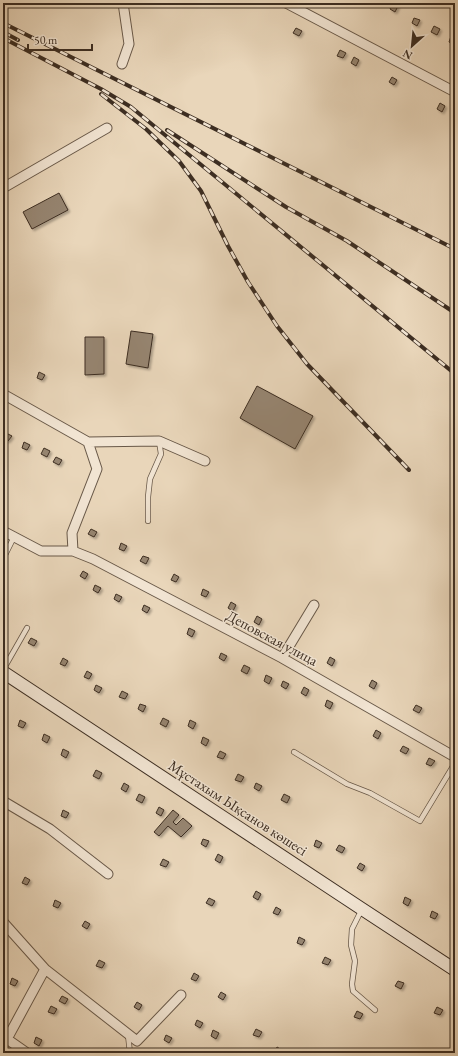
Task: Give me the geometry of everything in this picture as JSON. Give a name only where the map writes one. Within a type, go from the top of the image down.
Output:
[{"type":"main road","name":"Мұстахым Ықсанов көшесі","points":[[3,671],[455,970]]},
{"type":"street","points":[[122,3],[128,44],[122,64]]},
{"type":"street","points":[[286,3],[455,92]]},
{"type":"street","points":[[3,188],[107,128]]},
{"type":"street","points":[[3,394],[88,442],[159,441],[205,461]]},
{"type":"street","points":[[3,532],[41,551],[73,551],[72,533],[97,469],[88,442]]},
{"type":"street","name":"Деповская улица","points":[[73,551],[93,559],[282,658],[455,756]]},
{"type":"street","points":[[282,658],[314,605]]},
{"type":"street","points":[[3,801],[50,829],[108,874]]},
{"type":"street","points":[[3,922],[45,969],[137,1041],[181,995]]},
{"type":"street","points":[[27,1053],[7,1039],[45,969]]},
{"type":"lane","points":[[148,521],[150,479],[161,454],[159,441]]},
{"type":"lane","points":[[3,559],[14,537]]},
{"type":"lane","points":[[3,671],[27,628]]},
{"type":"lane","points":[[294,752],[347,784],[370,793],[420,821],[455,763]]},
{"type":"lane","points":[[362,909],[352,929],[351,945],[355,961],[352,984],[353,991],[375,1010]]},
{"type":"lane","points":[[128,1035],[130,1053]]},
{"type":"building","points":[[393,3],[398,6],[395,12],[390,9]]},
{"type":"building","points":[[414,18],[420,20],[417,26],[412,23]]},
{"type":"building","points":[[434,26],[440,29],[437,35],[431,32]]},
{"type":"building","points":[[296,28],[302,31],[299,36],[293,33]]},
{"type":"building","points":[[451,36],[455,38],[454,45],[449,42]]},
{"type":"building","points":[[340,50],[346,53],[343,58],[337,56]]},
{"type":"building","points":[[354,57],[359,60],[356,66],[351,63]]},
{"type":"building","points":[[392,77],[397,80],[394,85],[389,82]]},
{"type":"building","points":[[440,103],[445,106],[442,112],[437,109]]},
{"type":"building","points":[[59,193],[68,210],[32,229],[23,212]]},
{"type":"building","points":[[131,331],[153,334],[148,368],[126,364]]},
{"type":"building","points":[[85,337],[104,337],[104,374],[85,375]]},
{"type":"building","points":[[39,372],[45,375],[42,380],[37,378]]},
{"type":"building","points":[[257,386],[313,416],[295,449],[240,418]]},
{"type":"building","points":[[6,433],[12,436],[8,441],[3,439]]},
{"type":"building","points":[[24,442],[30,445],[27,450],[22,448]]},
{"type":"building","points":[[44,448],[50,451],[47,457],[41,454]]},
{"type":"building","points":[[56,457],[62,460],[59,465],[53,462]]},
{"type":"building","points":[[91,529],[97,532],[94,537],[88,534]]},
{"type":"building","points":[[121,543],[127,546],[124,551],[119,549]]},
{"type":"building","points":[[143,556],[149,558],[146,564],[140,561]]},
{"type":"building","points":[[83,571],[88,574],[85,579],[80,576]]},
{"type":"building","points":[[174,574],[179,577],[176,582],[171,580]]},
{"type":"building","points":[[95,585],[101,588],[98,593],[93,590]]},
{"type":"building","points":[[203,589],[209,592],[206,597],[201,595]]},
{"type":"building","points":[[116,594],[122,597],[119,602],[114,599]]},
{"type":"building","points":[[231,602],[236,605],[233,611],[228,608]]},
{"type":"building","points":[[144,605],[150,608],[147,613],[142,610]]},
{"type":"building","points":[[257,616],[262,619],[259,625],[254,622]]},
{"type":"building","points":[[189,628],[195,631],[192,637],[187,634]]},
{"type":"building","points":[[31,638],[37,641],[34,646],[28,643]]},
{"type":"building","points":[[221,653],[227,656],[224,661],[219,658]]},
{"type":"building","points":[[330,657],[335,660],[332,666],[327,663]]},
{"type":"building","points":[[63,658],[68,661],[65,666],[60,664]]},
{"type":"building","points":[[244,665],[250,668],[247,674],[241,671]]},
{"type":"building","points":[[87,671],[92,674],[89,679],[84,677]]},
{"type":"building","points":[[266,675],[272,678],[269,684],[264,681]]},
{"type":"building","points":[[372,680],[377,683],[374,689],[369,686]]},
{"type":"building","points":[[283,681],[289,684],[286,689],[281,686]]},
{"type":"building","points":[[96,685],[102,688],[99,693],[94,690]]},
{"type":"building","points":[[304,687],[309,690],[306,696],[301,693]]},
{"type":"building","points":[[122,691],[128,694],[125,699],[119,697]]},
{"type":"building","points":[[327,700],[333,703],[330,709],[325,706]]},
{"type":"building","points":[[140,704],[146,706],[143,712],[138,709]]},
{"type":"building","points":[[416,705],[422,708],[419,713],[413,710]]},
{"type":"building","points":[[163,718],[169,721],[166,727],[160,724]]},
{"type":"building","points":[[20,720],[26,723],[23,728],[18,726]]},
{"type":"building","points":[[190,720],[196,723],[193,729],[188,726]]},
{"type":"building","points":[[376,730],[381,733],[378,739],[373,736]]},
{"type":"building","points":[[44,734],[50,737],[47,743],[42,740]]},
{"type":"building","points":[[203,737],[209,740],[206,746],[201,743]]},
{"type":"building","points":[[403,746],[409,749],[406,754],[400,751]]},
{"type":"building","points":[[63,749],[69,752],[66,758],[61,755]]},
{"type":"building","points":[[220,751],[226,754],[223,759],[217,757]]},
{"type":"building","points":[[429,758],[435,761],[431,766],[426,764]]},
{"type":"building","points":[[96,770],[102,773],[99,779],[93,776]]},
{"type":"building","points":[[238,774],[244,777],[241,782],[235,780]]},
{"type":"building","points":[[124,783],[129,786],[126,792],[121,789]]},
{"type":"building","points":[[256,783],[262,786],[259,791],[254,788]]},
{"type":"building","points":[[139,794],[145,797],[142,803],[136,800]]},
{"type":"building","points":[[284,794],[290,797],[287,803],[281,800]]},
{"type":"building","points":[[159,807],[164,810],[161,816],[156,813]]},
{"type":"building","points":[[63,810],[69,813],[66,818],[61,816]]},
{"type":"building","points":[[173,810],[179,815],[173,822],[176,825],[183,818],[192,826],[181,837],[168,826],[159,836],[154,832]]},
{"type":"building","points":[[203,839],[209,841],[206,847],[201,844]]},
{"type":"building","points":[[316,840],[322,843],[319,848],[314,846]]},
{"type":"building","points":[[339,845],[345,848],[342,853],[336,850]]},
{"type":"building","points":[[218,854],[223,857],[220,863],[215,860]]},
{"type":"building","points":[[163,859],[169,862],[166,867],[160,865]]},
{"type":"building","points":[[360,863],[365,866],[362,871],[357,868]]},
{"type":"building","points":[[25,877],[30,880],[27,885],[22,883]]},
{"type":"building","points":[[256,891],[261,894],[258,900],[253,897]]},
{"type":"building","points":[[405,897],[411,900],[408,906],[403,903]]},
{"type":"building","points":[[209,898],[215,901],[212,906],[206,903]]},
{"type":"building","points":[[55,900],[61,903],[58,908],[53,906]]},
{"type":"building","points":[[276,907],[281,910],[278,915],[273,913]]},
{"type":"building","points":[[432,911],[438,914],[435,919],[430,917]]},
{"type":"building","points":[[85,921],[90,924],[87,929],[82,926]]},
{"type":"building","points":[[299,937],[305,940],[302,945],[297,943]]},
{"type":"building","points":[[325,957],[331,960],[328,965],[322,963]]},
{"type":"building","points":[[99,960],[105,963],[102,968],[96,966]]},
{"type":"building","points":[[194,973],[199,976],[196,981],[191,979]]},
{"type":"building","points":[[12,978],[18,981],[15,986],[10,984]]},
{"type":"building","points":[[398,981],[404,983],[401,989],[395,986]]},
{"type":"building","points":[[221,992],[226,995],[223,1000],[218,997]]},
{"type":"building","points":[[62,996],[68,999],[65,1004],[59,1001]]},
{"type":"building","points":[[137,1002],[142,1005],[139,1010],[134,1007]]},
{"type":"building","points":[[51,1006],[57,1009],[54,1014],[48,1012]]},
{"type":"building","points":[[437,1007],[443,1010],[440,1015],[434,1013]]},
{"type":"building","points":[[357,1011],[363,1014],[360,1019],[354,1017]]},
{"type":"building","points":[[197,1020],[203,1023],[200,1028],[195,1025]]},
{"type":"building","points":[[256,1029],[262,1032],[259,1037],[253,1035]]},
{"type":"building","points":[[213,1030],[219,1033],[216,1039],[211,1036]]},
{"type":"building","points":[[166,1035],[172,1038],[169,1043],[164,1040]]},
{"type":"building","points":[[36,1037],[42,1040],[39,1046],[34,1043]]},
{"type":"building","points":[[277,1047],[282,1050],[281,1053],[274,1053]]},
{"type":"railway","points":[[3,23],[455,249]]},
{"type":"railway","points":[[3,32],[18,40]]},
{"type":"railway","points":[[3,38],[101,89],[131,107],[455,374]]},
{"type":"railway","points":[[101,94],[146,129],[179,161],[201,191],[228,246],[248,282],[277,326],[307,364],[409,470]]},
{"type":"railway","points":[[167,130],[286,207],[347,241],[455,313]]}]
